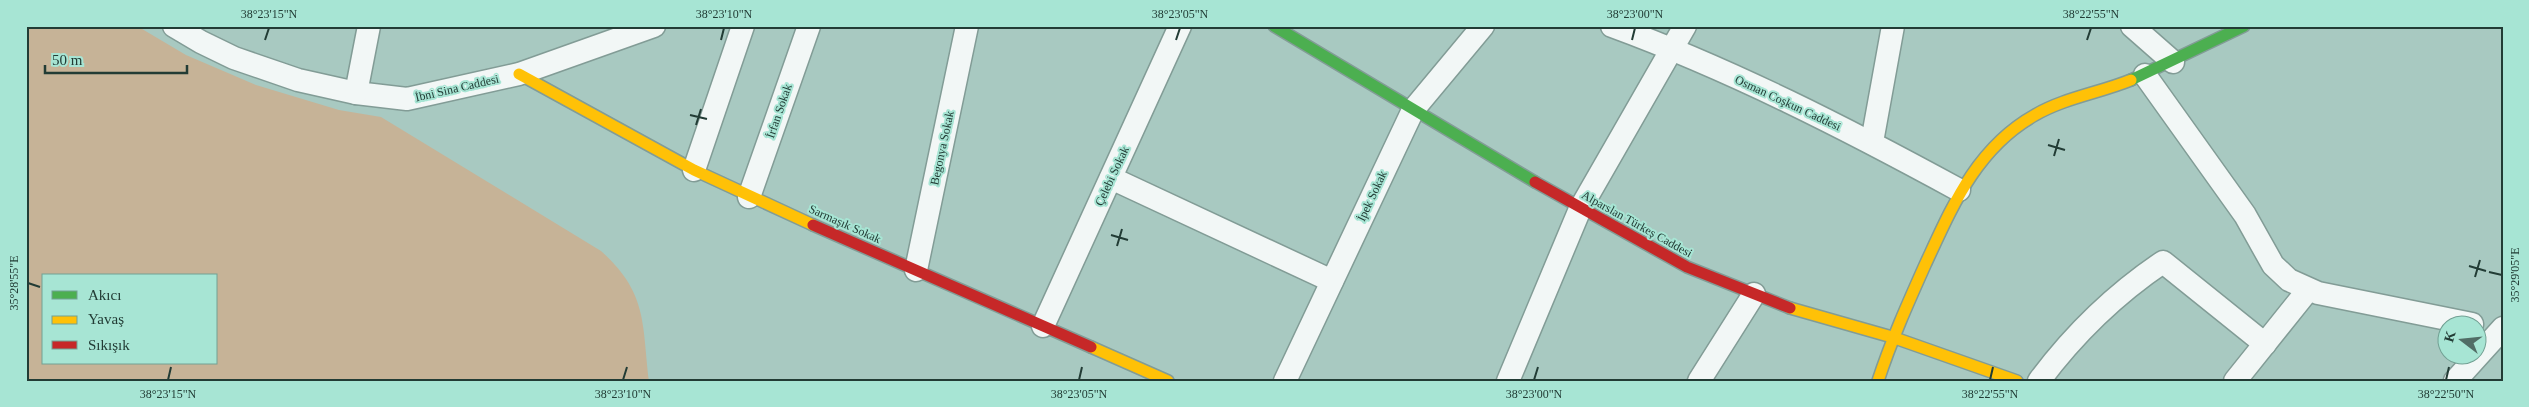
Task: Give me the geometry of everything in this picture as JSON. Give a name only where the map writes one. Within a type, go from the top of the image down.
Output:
[{"type":"street","name":"İbni Sina Caddesi","points":[[174,26],[201,42],[269,71],[307,83],[356,93],[407,99],[519,74],[654,26]]},
{"type":"street","points":[[356,93],[370,26]]},
{"type":"street","points":[[694,170],[743,26]]},
{"type":"street","name":"İrfan Sokak","points":[[749,197],[809,26]]},
{"type":"street","name":"Begonya Sokak","points":[[916,270],[967,26]]},
{"type":"street","name":"Çelebi Sokak","points":[[1043,326],[1180,26]]},
{"type":"street","name":"Alparslan Türkeş Caddesi","points":[[1274,26],[1580,209],[1640,244],[1687,267],[1754,294],[1828,319],[1892,337],[2017,381]]},
{"type":"street","name":"İpek Sokak","points":[[1284,381],[1413,110],[1482,26]]},
{"type":"street","name":"Osman Coşkun Caddesi","points":[[1612,26],[1672,48],[1872,142],[1959,190]]},
{"type":"street","points":[[1508,381],[1580,209],[1685,26]]},
{"type":"street","points":[[1872,142],[1893,26]]},
{"type":"street","points":[[2132,26],[2173,62]]},
{"type":"street","points":[[1878,381],[1892,337],[1959,190],[1978,163],[1995,145],[2034,115],[2055,104],[2145,75],[2244,26]]},
{"type":"street","name":"Sarmaşık Sokak","points":[[519,74],[694,170],[749,197],[1168,381]]},
{"type":"street","points":[[2145,75],[2245,215],[2273,266],[2289,280],[2308,290],[2436,317]]},
{"type":"street","points":[[1111,178],[1332,281]]},
{"type":"street","points":[[2039,381],[2062,351],[2099,312],[2163,262],[2265,344]]},
{"type":"street","points":[[2235,381],[2308,290]]},
{"type":"street","points":[[1700,381],[1754,294]]},
{"type":"street","points":[[2486,327],[2502,330]]},
{"type":"street","points":[[2455,381],[2502,330]]},
{"type":"shaded area","points":[[26,26],[137,26],[186,55],[256,85],[339,110],[381,117],[601,251],[616,266],[635,296],[643,326],[649,381],[26,381]]},
{"type":"traffic: fast","points":[[1274,26],[1535,182]]},
{"type":"traffic: fast","points":[[2131,80],[2244,26]]},
{"type":"traffic: slow","points":[[519,74],[694,170],[813,225]]},
{"type":"traffic: slow","points":[[1878,381],[1888,351],[1935,243],[1956,201],[1981,162],[2014,129],[2035,115],[2058,104],[2131,80]]},
{"type":"traffic: slow","points":[[1790,308],[1892,337],[2017,381]]},
{"type":"traffic: slow","points":[[1091,347],[1168,381]]},
{"type":"traffic: jam","points":[[1535,182],[1687,267],[1790,308]]},
{"type":"traffic: jam","points":[[813,225],[1091,347]]}]
